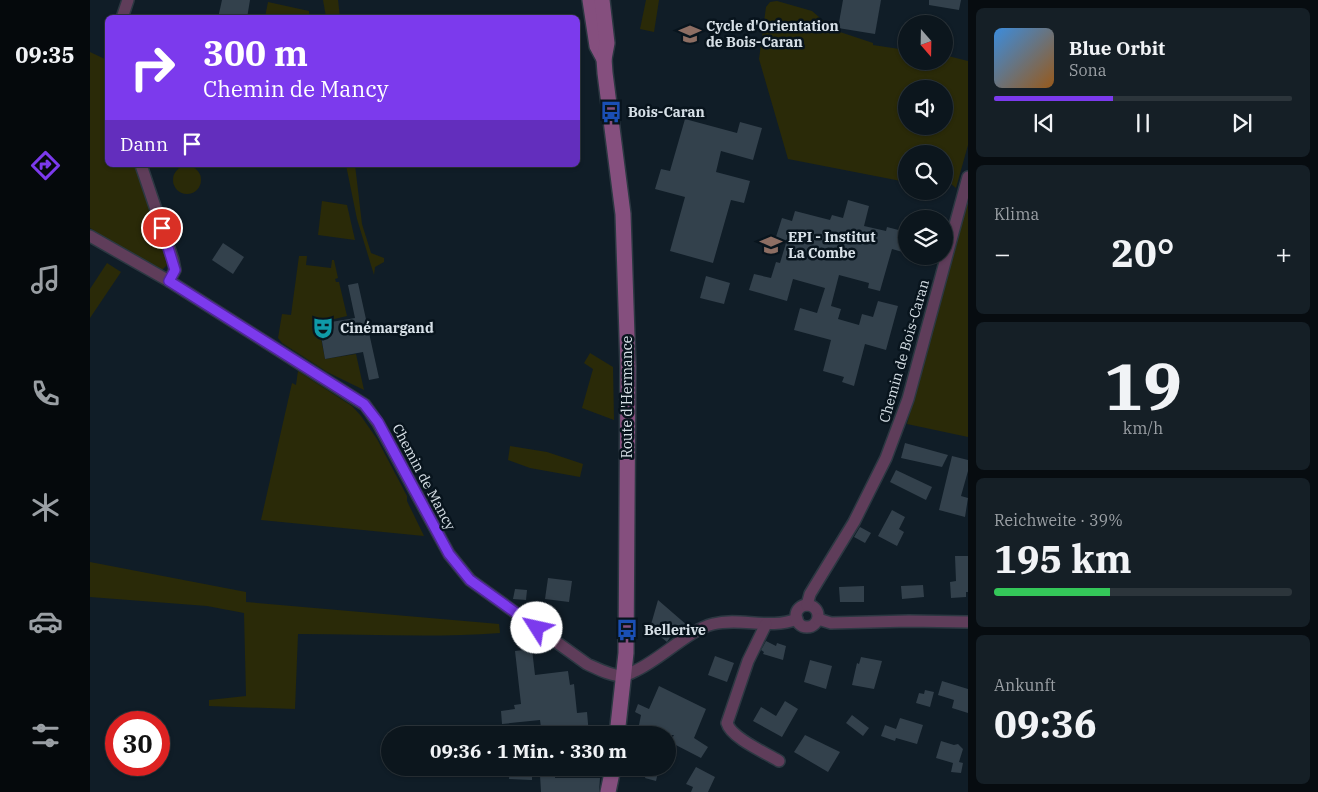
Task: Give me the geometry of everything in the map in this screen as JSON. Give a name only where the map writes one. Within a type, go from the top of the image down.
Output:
[{"type":"main road","name":"Route d'Hermance","points":[[590,0],[597,46],[604,59]]},
{"type":"main road","name":"Route d'Hermance","points":[[602,0],[608,43],[604,59],[623,214],[627,314],[627,630],[618,726]]},
{"type":"main road","points":[[608,792],[611,776]]},
{"type":"street","points":[[123,15],[128,0]]},
{"type":"street","points":[[142,167],[173,260],[175,270],[169,281]]},
{"type":"street","name":"Chemin de Bois-Caran","points":[[807,605],[810,594],[854,522],[889,450],[908,399],[968,177]]},
{"type":"street","name":"Chemin de Mancy","points":[[90,236],[169,281],[364,404],[378,422],[449,554],[470,580],[587,664],[605,672],[624,676]]},
{"type":"street","points":[[807,605],[816,608],[818,619],[814,625],[807,627],[801,625],[797,619],[799,609],[807,605]]},
{"type":"street","points":[[624,676],[653,662],[694,633],[710,625],[730,622],[766,624],[797,619]]},
{"type":"street","points":[[818,619],[831,622],[968,622]]},
{"type":"street","points":[[766,624],[748,661],[727,723],[728,728],[736,735],[779,761]]},
{"type":"shaded area","points":[[323,0],[338,0],[340,15],[326,15]]},
{"type":"shaded area","points":[[646,0],[659,0],[654,32],[640,29]]},
{"type":"shaded area","points":[[777,1],[812,11],[834,30],[873,43],[873,45],[898,49],[898,70],[953,70],[953,57],[968,61],[968,145],[956,188],[953,186],[953,145],[898,145],[898,180],[788,159],[759,59],[766,7],[770,2]]},
{"type":"shaded area","points":[[268,2],[309,11],[309,15],[265,15]]},
{"type":"shaded area","points":[[90,52],[105,59],[105,167],[138,167],[169,263],[163,269],[157,271],[90,228]]},
{"type":"shaded area","points":[[182,167],[192,167],[200,175],[200,185],[192,193],[182,193],[174,185],[174,175]]},
{"type":"shaded area","points":[[346,167],[355,167],[362,224],[371,253],[384,258],[384,262],[375,267],[374,275],[357,219]]},
{"type":"shaded area","points":[[968,196],[968,437],[907,424],[950,265],[953,265],[953,252]]},
{"type":"shaded area","points":[[322,201],[347,205],[355,240],[318,235]]},
{"type":"shaded area","points":[[299,256],[307,256],[306,265],[331,268],[332,260],[334,260],[338,278],[335,279],[336,282],[339,282],[347,316],[318,323],[325,359],[356,354],[364,390],[327,372],[282,343],[278,338],[282,314],[291,315]]},
{"type":"shaded area","points":[[107,263],[121,272],[90,318],[90,289]]},
{"type":"shaded area","points":[[590,353],[613,367],[614,420],[582,408],[593,369],[584,363]]},
{"type":"shaded area","points":[[298,371],[352,406],[361,416],[377,439],[407,496],[407,501],[424,536],[261,520],[292,383],[296,385]]},
{"type":"shaded area","points":[[510,446],[547,452],[583,464],[580,477],[530,468],[508,460]]},
{"type":"shaded area","points":[[90,562],[246,592],[246,602],[499,624],[500,633],[425,636],[298,634],[295,709],[209,706],[209,700],[246,696],[244,613],[207,606],[90,597]]},
{"type":"building","points":[[222,0],[250,0],[248,15],[219,15]]},
{"type":"building","points":[[843,0],[881,0],[875,34],[838,28]]},
{"type":"building","points":[[929,0],[961,0],[959,10],[929,5]]},
{"type":"building","points":[[685,119],[737,133],[740,122],[762,128],[753,160],[721,151],[716,172],[750,181],[744,203],[731,200],[713,263],[670,251],[685,197],[655,189],[661,169],[670,171]]},
{"type":"building","points":[[848,200],[869,206],[864,226],[886,231],[887,227],[898,230],[898,251],[892,249],[880,291],[868,288],[869,283],[839,275],[831,306],[841,309],[838,319],[859,325],[862,314],[873,317],[878,301],[898,306],[886,350],[865,344],[854,386],[842,382],[844,377],[823,371],[831,340],[794,330],[800,308],[817,313],[825,288],[793,279],[787,301],[749,290],[754,274],[771,278],[776,262],[780,263],[786,243],[775,240],[782,218],[792,221],[795,211],[830,220],[832,215],[843,218]]},
{"type":"building","points":[[223,243],[244,257],[233,274],[212,260]]},
{"type":"building","points":[[706,276],[730,283],[724,304],[700,298]]},
{"type":"building","points":[[358,283],[379,378],[369,380],[363,352],[325,359],[319,324],[355,318],[348,285]]},
{"type":"building","points":[[905,443],[948,455],[942,467],[901,458]]},
{"type":"building","points":[[952,456],[968,460],[968,471],[961,496],[968,498],[965,517],[939,510]]},
{"type":"building","points":[[896,470],[932,487],[926,500],[890,482]]},
{"type":"building","points":[[892,510],[905,517],[899,529],[904,532],[897,546],[878,536]]},
{"type":"building","points":[[860,527],[871,533],[865,543],[854,537]]},
{"type":"building","points":[[955,556],[968,556],[968,592],[966,592],[966,597],[951,598],[950,582],[956,581]]},
{"type":"building","points":[[548,578],[572,581],[569,602],[545,599]]},
{"type":"building","points":[[923,585],[924,597],[902,599],[901,586]]},
{"type":"building","points":[[864,586],[864,602],[840,602],[839,587]]},
{"type":"building","points":[[515,589],[527,590],[526,600],[513,599]]},
{"type":"building","points":[[658,600],[688,626],[681,632],[677,627],[667,642],[650,628]]},
{"type":"building","points":[[766,641],[776,646],[777,643],[786,646],[783,660],[763,654],[764,652],[761,650]]},
{"type":"building","points":[[532,649],[535,675],[568,671],[570,685],[574,684],[577,713],[587,712],[588,726],[541,726],[540,720],[502,724],[501,711],[515,709],[514,705],[521,704],[515,651]]},
{"type":"building","points":[[715,656],[734,663],[727,682],[708,675]]},
{"type":"building","points":[[861,657],[882,661],[874,689],[852,685],[857,663],[859,664]]},
{"type":"building","points":[[810,660],[832,666],[826,689],[804,682]]},
{"type":"building","points":[[942,681],[968,689],[968,713],[952,708],[954,700],[938,695]]},
{"type":"building","points":[[659,686],[706,709],[694,738],[708,747],[701,758],[676,745],[676,726],[639,726],[641,715],[635,712],[638,704],[649,709]]},
{"type":"building","points":[[925,690],[934,692],[930,707],[916,703],[919,693],[924,694]]},
{"type":"building","points":[[785,701],[798,709],[782,737],[753,721],[761,707],[776,716]]},
{"type":"building","points":[[852,715],[869,728],[863,736],[846,723]]},
{"type":"building","points":[[900,718],[923,725],[917,744],[896,738],[895,741],[881,736],[885,725],[896,729]]},
{"type":"building","points":[[805,735],[840,752],[828,772],[794,752]]},
{"type":"building","points":[[941,741],[954,745],[958,744],[963,749],[959,762],[963,763],[961,773],[951,772],[953,763],[936,758]]},
{"type":"building","points":[[696,767],[715,777],[708,792],[691,792],[693,787],[686,784]]},
{"type":"building","points":[[509,776],[532,776],[532,780],[509,779]]},
{"type":"building","points":[[540,776],[555,776],[555,778],[600,778],[599,792],[541,792]]},
{"type":"building","points":[[646,776],[657,776],[656,781],[645,778]]},
{"type":"place","name":"Cycle d'Orientation de Bois-Caran","points":[[690,34]]},
{"type":"place","name":"Bois-Caran","points":[[611,112]]},
{"type":"place","name":"EPI - Institut La Combe","points":[[771,245]]},
{"type":"place","name":"Cinémargand","points":[[323,328]]},
{"type":"place","name":"Bellerive","points":[[627,630]]},
{"type":"route","points":[[162,228],[175,270],[169,281],[364,404],[378,422],[449,554],[470,580],[537,628]]}]
